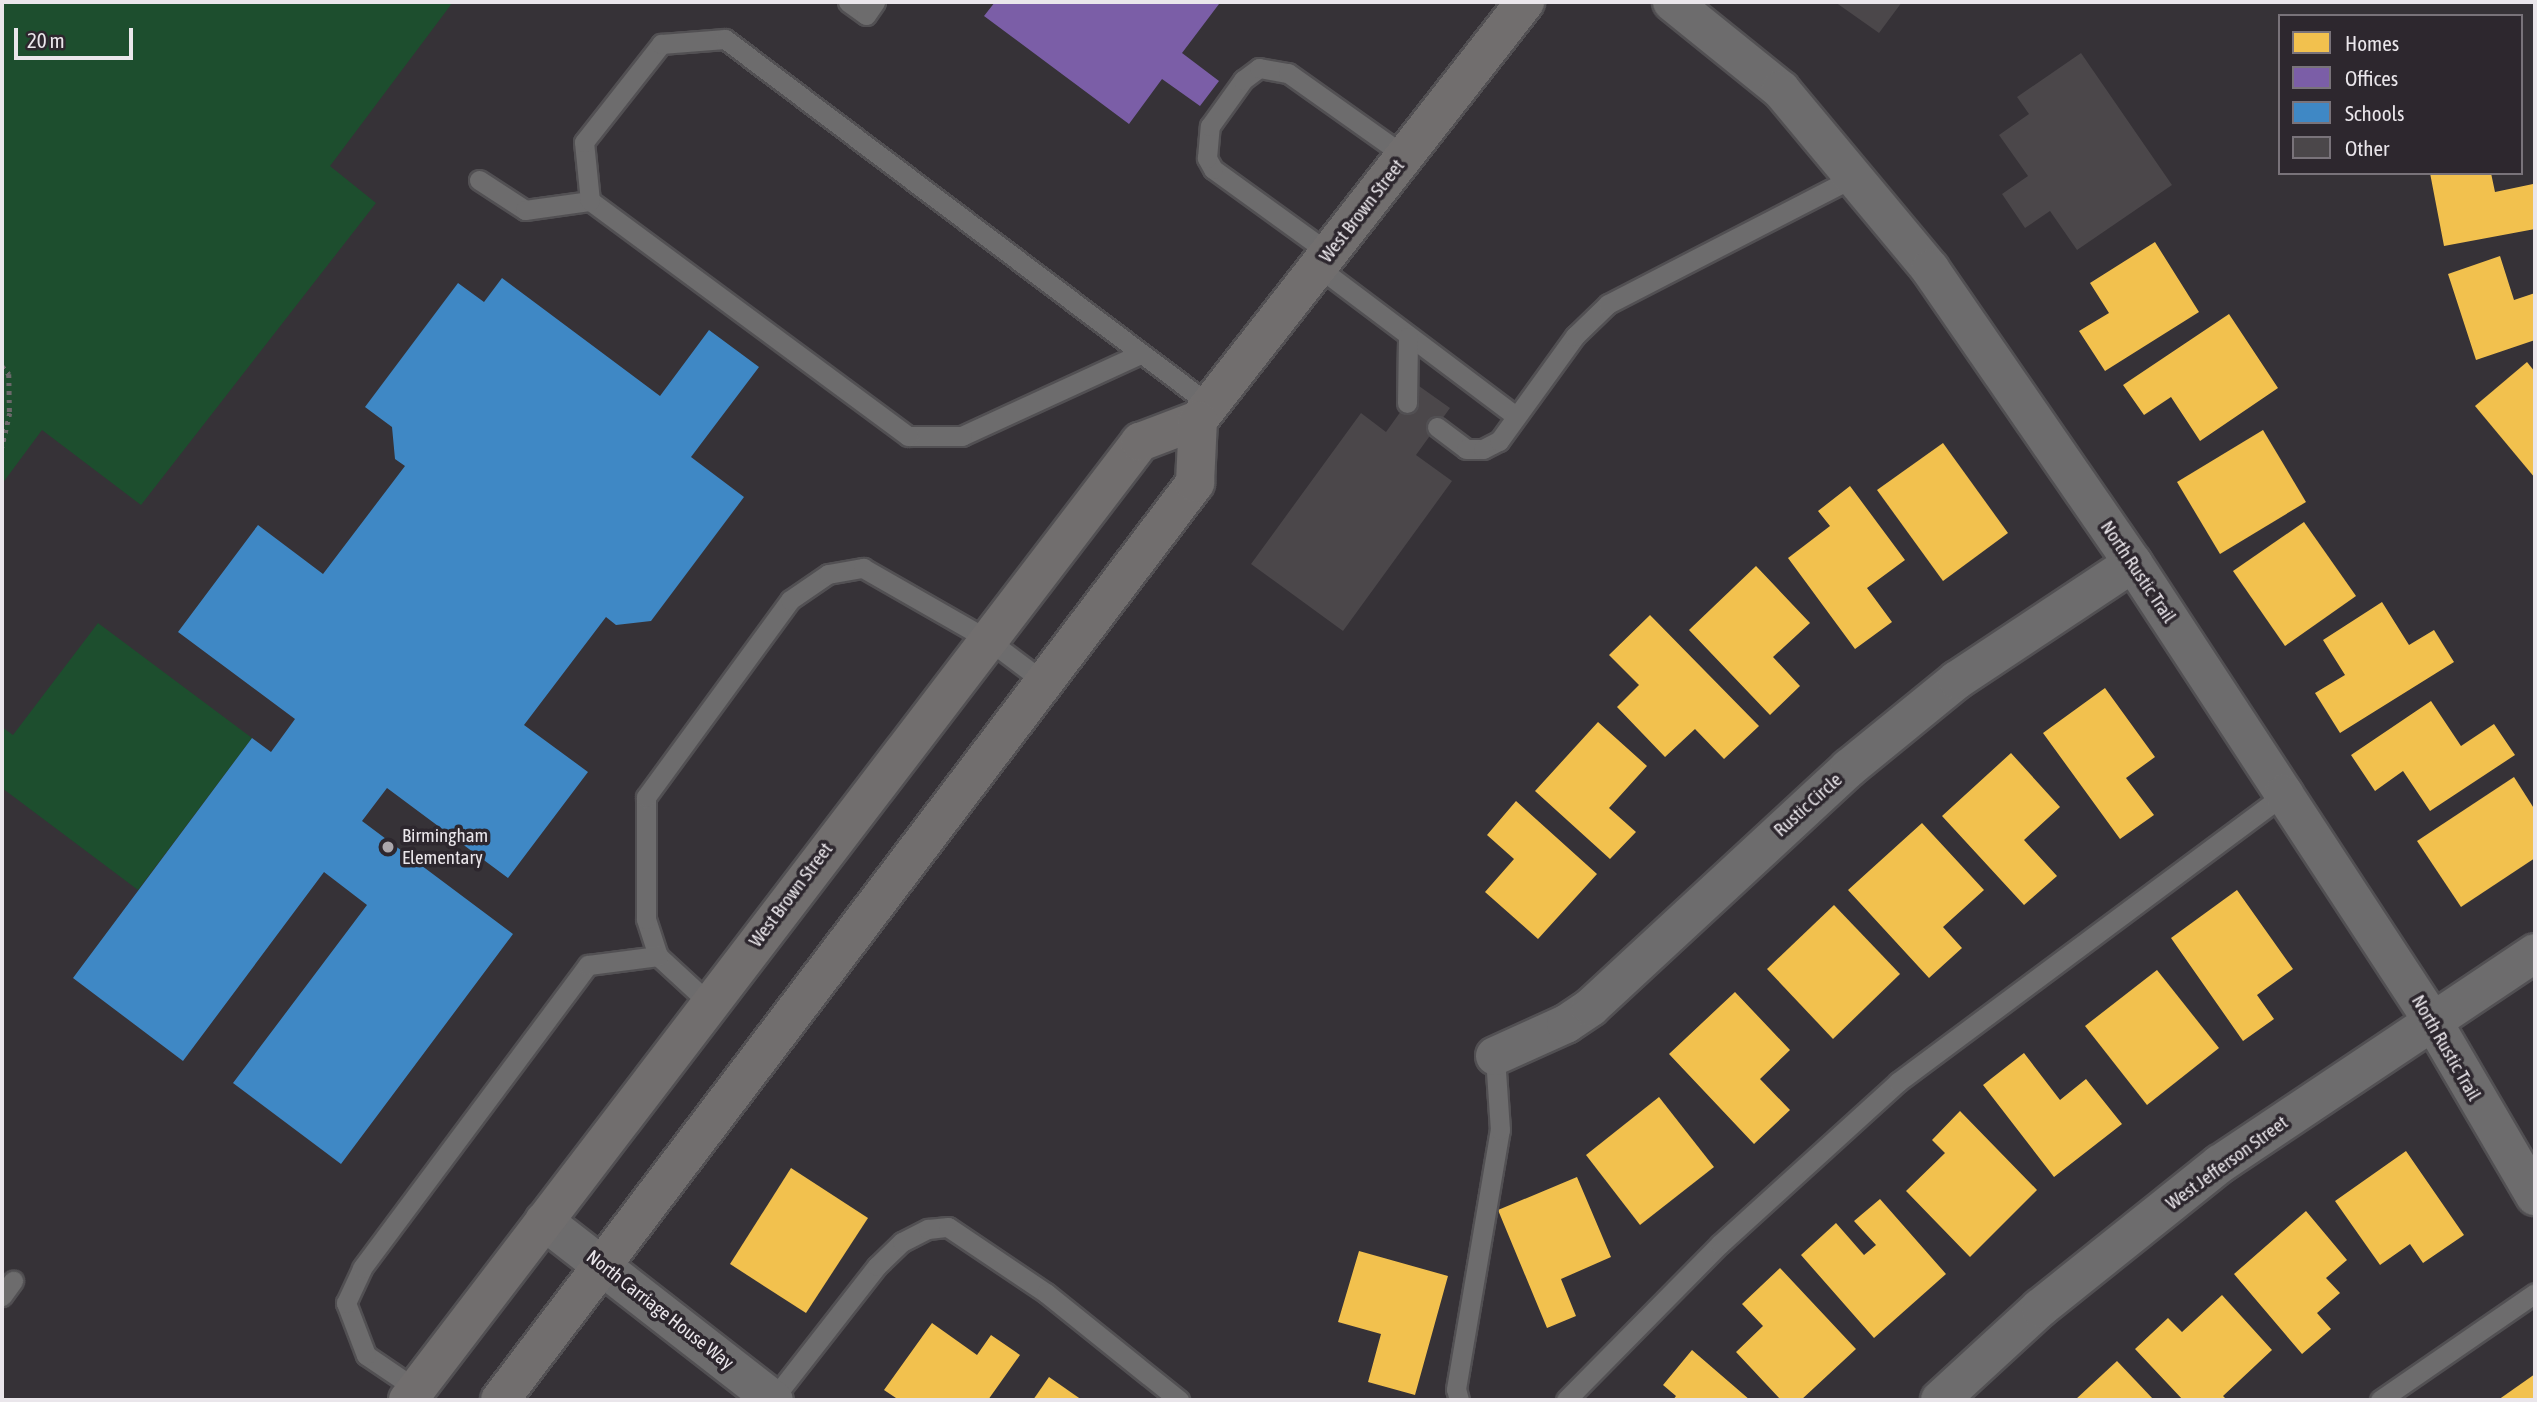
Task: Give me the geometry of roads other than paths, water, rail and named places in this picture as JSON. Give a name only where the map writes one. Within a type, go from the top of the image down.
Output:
[{"type":"main road","name":"West Brown Street","points":[[418,1397],[544,1220],[986,639],[1140,442],[1204,413],[1525,2]]},
{"type":"main road","points":[[500,1400],[1195,483],[1204,413]]},
{"type":"street","name":"North Rustic Trail","points":[[1692,8],[1781,90],[1930,269],[2133,563],[2432,1020],[2535,1196]]},
{"type":"street","name":"Rustic Circle","points":[[1495,1056],[1566,1024],[1591,1007],[1849,768],[1957,680],[2133,563]]},
{"type":"street","name":"West Jefferson Street","points":[[1940,1400],[2040,1308],[2220,1164],[2535,953]]},
{"type":"street","name":"North Carriage House Way","points":[[544,1220],[774,1400]]},
{"type":"lane","points":[[848,2],[866,15],[875,2]]},
{"type":"lane","points":[[590,201],[584,142],[661,44],[725,39],[1140,354],[1204,413]]},
{"type":"lane","points":[[1405,156],[1287,74],[1259,68],[1243,80],[1210,126],[1207,158],[1213,169],[1323,260],[1408,337],[1516,416]]},
{"type":"lane","points":[[1437,427],[1466,449],[1483,449],[1499,441],[1575,336],[1608,304],[1853,177]]},
{"type":"lane","points":[[479,180],[525,209],[590,201],[908,436],[962,436],[1140,354]]},
{"type":"lane","points":[[1407,403],[1408,337]]},
{"type":"lane","points":[[709,1003],[658,956],[646,919],[646,797],[790,600],[828,573],[863,568],[986,639],[1044,682]]},
{"type":"lane","points":[[1566,1400],[1720,1244],[1898,1082],[2284,794]]},
{"type":"lane","points":[[418,1397],[366,1355],[346,1303],[362,1268],[588,965],[658,956]]},
{"type":"lane","points":[[1459,1400],[1456,1389],[1500,1130],[1495,1056]]},
{"type":"lane","points":[[774,1400],[877,1266],[902,1242],[928,1229],[948,1227],[1046,1293],[1179,1400]]},
{"type":"lane","points":[[2380,1400],[2535,1293]]},
{"type":"place","name":"Birmingham Elementary","points":[[388,847]]}]
